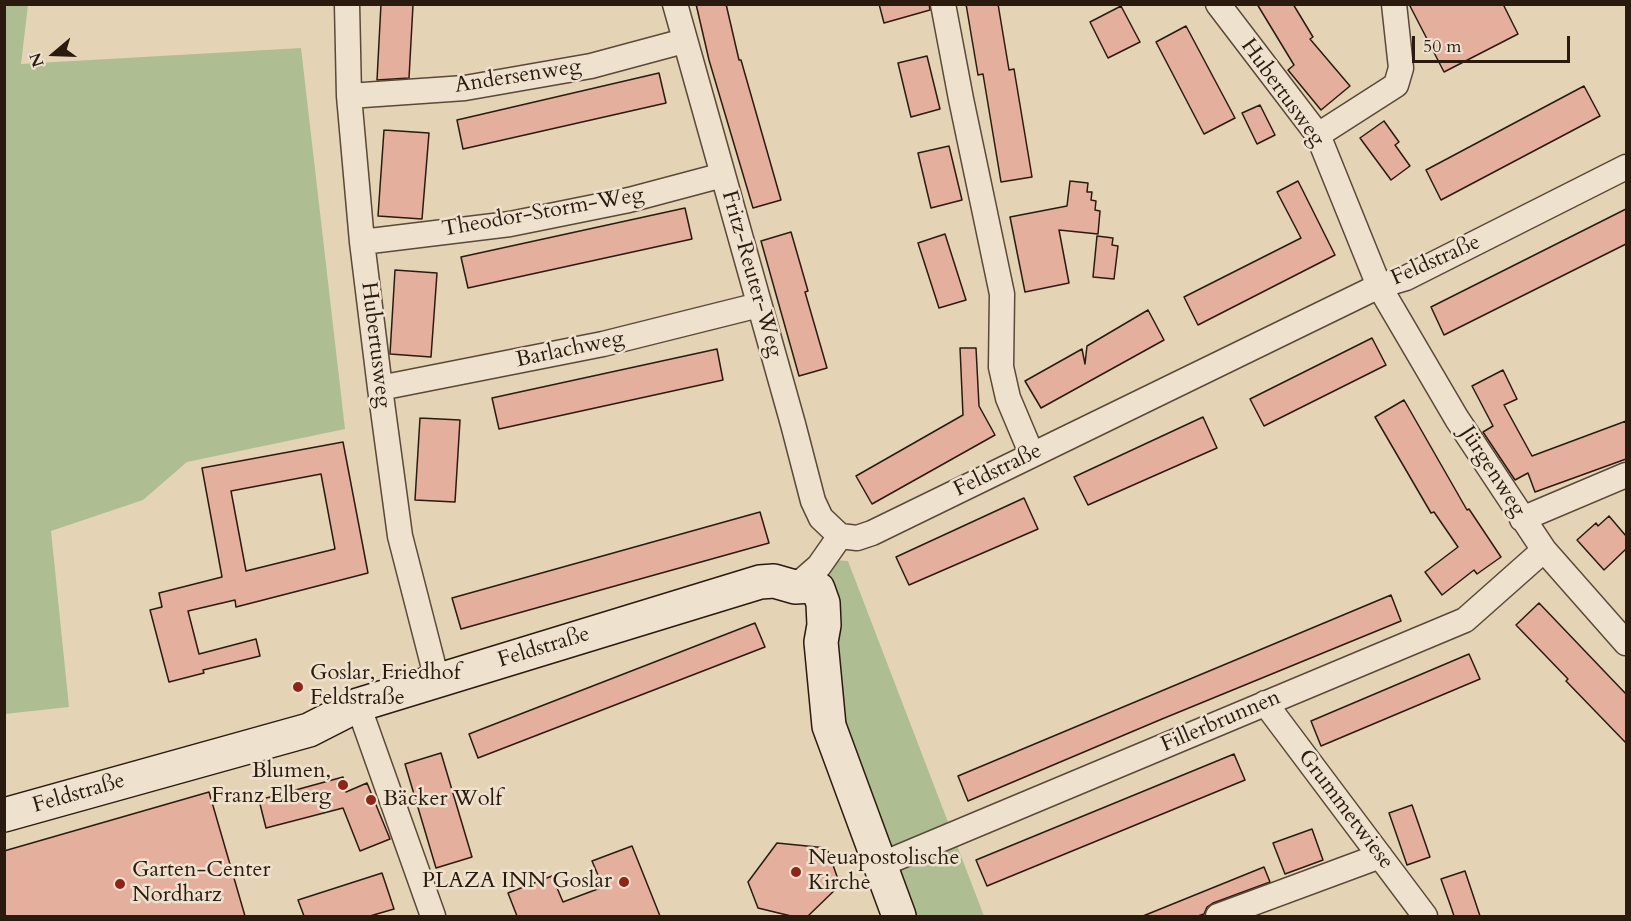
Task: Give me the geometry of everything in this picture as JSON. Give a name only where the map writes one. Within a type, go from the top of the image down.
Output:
[{"type":"street","name":"Hubertusweg","points":[[347,4],[349,96],[362,242],[380,388],[400,536],[437,680]]},
{"type":"street","name":"Fritz-Reuter-Weg","points":[[675,4],[813,501],[821,518],[840,536]]},
{"type":"street","points":[[943,4],[1002,294],[1001,367],[1008,398],[1032,455]]},
{"type":"street","name":"Hubertusweg","points":[[1218,4],[1318,135],[1379,286]]},
{"type":"street","points":[[1318,135],[1395,85],[1401,68],[1394,4]]},
{"type":"street","name":"Andersenweg","points":[[349,96],[465,88],[591,66],[684,41]]},
{"type":"street","name":"Feldstraße","points":[[840,536],[857,538],[872,533],[1379,286],[1406,278],[1626,167]]},
{"type":"street","name":"Theodor-Storm-Weg","points":[[362,242],[510,224],[629,200],[723,175]]},
{"type":"street","name":"Jürgenweg","points":[[1379,286],[1457,419],[1522,519],[1544,550],[1626,643]]},
{"type":"street","name":"Barlachweg","points":[[380,388],[603,344],[759,305]]},
{"type":"street","points":[[1522,519],[1626,475]]},
{"type":"street","points":[[840,536],[819,566],[795,587],[808,623],[821,642],[829,726],[899,916]]},
{"type":"street","name":"Fillerbrunnen","points":[[880,865],[1465,620],[1544,550]]},
{"type":"street","name":"Feldstraße","points":[[4,815],[309,730],[358,705],[760,582],[774,581],[795,587]]},
{"type":"street","name":"Grummetwiese","points":[[1265,703],[1425,916]]},
{"type":"street","points":[[358,705],[434,916]]},
{"type":"street","name":"Feldstraße","points":[[4,795],[303,711],[358,705]]},
{"type":"street","points":[[1218,916],[1380,856]]},
{"type":"green space","points":[[4,5],[28,5],[21,64],[301,48],[345,429],[187,462],[143,500],[51,531],[69,707],[5,714]]},
{"type":"green space","points":[[832,560],[848,561],[984,916],[899,916],[829,726],[818,589]]},
{"type":"building","points":[[381,4],[413,5],[409,78],[377,80]]},
{"type":"building","points":[[696,4],[726,4],[739,60],[741,60],[781,200],[753,208],[709,60]]},
{"type":"building","points":[[879,4],[929,4],[930,10],[884,23]]},
{"type":"building","points":[[966,4],[998,4],[1009,70],[1014,69],[1032,177],[1001,182],[983,74],[978,75]]},
{"type":"building","points":[[1257,4],[1293,4],[1313,37],[1310,39],[1350,86],[1321,110],[1288,70],[1294,65]]},
{"type":"building","points":[[1409,4],[1503,4],[1518,34],[1444,72]]},
{"type":"building","points":[[1121,6],[1140,42],[1108,58],[1090,22]]},
{"type":"building","points":[[1186,26],[1235,118],[1204,134],[1156,42]]},
{"type":"building","points":[[927,56],[940,109],[911,117],[898,63]]},
{"type":"building","points":[[659,73],[666,103],[463,149],[457,120]]},
{"type":"building","points":[[1584,86],[1600,116],[1441,200],[1426,170]]},
{"type":"building","points":[[1260,105],[1275,135],[1257,144],[1242,113]]},
{"type":"building","points":[[1384,121],[1399,142],[1395,145],[1410,166],[1391,180],[1360,138]]},
{"type":"building","points":[[384,130],[429,133],[422,219],[378,216]]},
{"type":"building","points":[[949,146],[962,200],[931,208],[918,153]]},
{"type":"building","points":[[1070,181],[1088,183],[1087,192],[1092,192],[1091,200],[1096,201],[1095,210],[1100,211],[1098,234],[1059,230],[1069,283],[1025,292],[1010,217],[1067,206]]},
{"type":"building","points":[[1298,181],[1335,255],[1198,325],[1184,297],[1301,238],[1277,192]]},
{"type":"building","points":[[685,208],[692,239],[468,288],[461,257]]},
{"type":"building","points":[[1626,209],[1626,244],[1444,335],[1431,307]]},
{"type":"building","points":[[791,232],[808,291],[805,292],[827,368],[799,376],[761,241]]},
{"type":"building","points":[[945,234],[966,300],[939,308],[918,243]]},
{"type":"building","points":[[1097,236],[1113,238],[1112,245],[1118,246],[1114,279],[1093,277]]},
{"type":"building","points":[[395,270],[437,273],[431,357],[390,354]]},
{"type":"building","points":[[1148,310],[1164,340],[1041,408],[1025,381],[1082,349],[1085,364],[1087,346]]},
{"type":"building","points":[[1372,338],[1386,365],[1264,426],[1250,399]]},
{"type":"building","points":[[960,348],[976,348],[979,406],[995,435],[872,504],[856,476],[963,415]]},
{"type":"building","points":[[717,349],[723,380],[499,429],[492,398]]},
{"type":"building","points":[[1503,370],[1517,399],[1504,405],[1532,456],[1626,421],[1626,459],[1535,492],[1528,473],[1515,480],[1483,432],[1493,426],[1472,386]]},
{"type":"building","points":[[1404,400],[1467,510],[1469,509],[1501,557],[1477,574],[1474,570],[1442,595],[1425,572],[1458,547],[1434,512],[1431,513],[1375,417]]},
{"type":"building","points":[[1203,417],[1217,448],[1088,505],[1074,477]]},
{"type":"building","points":[[420,418],[460,420],[455,502],[415,500]]},
{"type":"building","points":[[343,442],[368,573],[236,607],[235,600],[188,611],[199,654],[256,639],[260,656],[203,670],[204,673],[169,682],[150,610],[162,607],[159,593],[222,577],[202,468]],"holes":[[[321,474],[335,549],[246,571],[231,491]]]},
{"type":"building","points":[[1024,498],[1038,529],[909,585],[896,557]]},
{"type":"building","points":[[760,512],[769,543],[461,629],[452,598]]},
{"type":"building","points":[[1609,516],[1626,536],[1626,549],[1604,570],[1577,540],[1596,523],[1598,526]]},
{"type":"building","points":[[1391,595],[1401,621],[968,801],[958,776]]},
{"type":"building","points":[[1539,603],[1626,694],[1626,743],[1516,625]]},
{"type":"building","points":[[755,623],[765,647],[478,758],[469,734]]},
{"type":"building","points":[[1469,654],[1480,679],[1321,746],[1311,721]]},
{"type":"building","points":[[441,753],[472,857],[436,868],[405,764]]},
{"type":"building","points":[[1234,754],[1245,780],[987,886],[976,860]]},
{"type":"building","points":[[343,777],[346,792],[367,783],[390,839],[360,851],[343,808],[266,828],[259,800]]},
{"type":"building","name":"Garten-Center Nordharz","points":[[209,792],[245,916],[4,916],[4,851]]},
{"type":"building","points":[[1412,805],[1430,857],[1407,865],[1389,813]]},
{"type":"building","points":[[1312,829],[1323,860],[1285,874],[1273,843]]},
{"type":"building","name":"Neuapostolische Kirche","points":[[777,843],[827,848],[840,885],[808,916],[791,916],[758,908],[748,882]]},
{"type":"building","name":"PLAZA INN Goslar","points":[[632,846],[660,916],[517,916],[508,893],[552,876],[563,902],[603,887],[592,861]]},
{"type":"building","points":[[1264,867],[1270,882],[1213,903],[1207,907],[1204,914],[1198,916],[1143,916]]},
{"type":"building","points":[[1465,871],[1480,916],[1454,916],[1441,879]]},
{"type":"building","points":[[382,873],[394,909],[370,916],[304,916],[298,900]]},
{"type":"place","name":"Goslar, Friedhof Feldstraße","points":[[298,687]]},
{"type":"place","name":"Blumen, Franz Elberg","points":[[343,785]]},
{"type":"place","name":"Bäcker Wolf","points":[[371,800]]},
{"type":"place","name":"Neuapostolische Kirche","points":[[796,872]]},
{"type":"place","name":"PLAZA INN Goslar","points":[[624,882]]},
{"type":"place","name":"Garten-Center Nordharz","points":[[120,884]]}]
